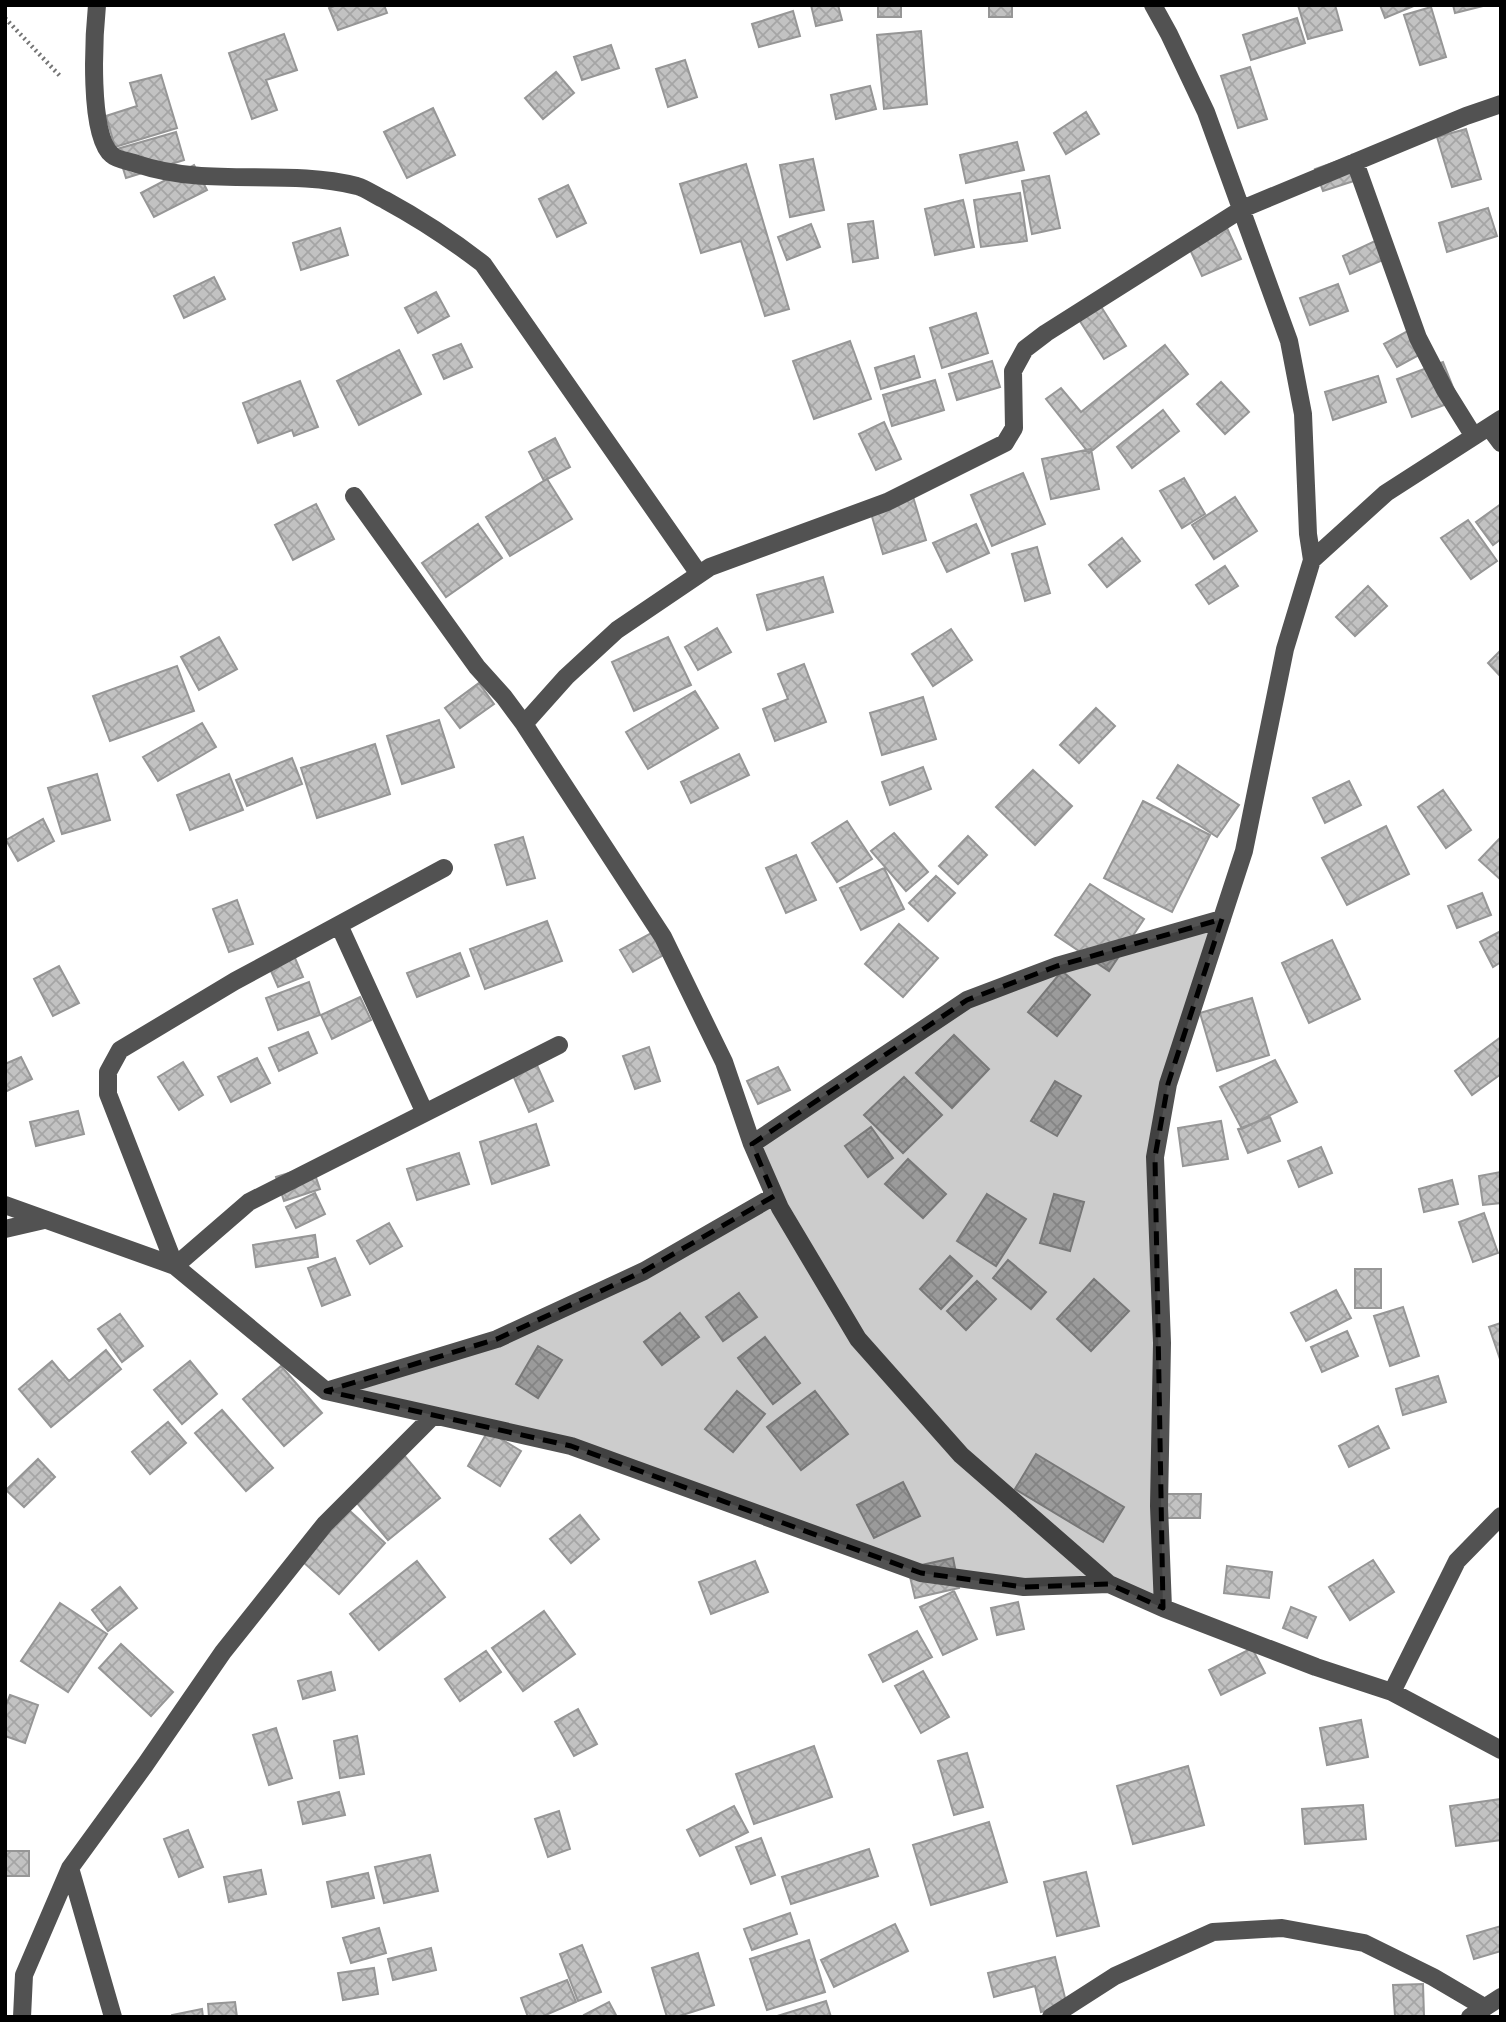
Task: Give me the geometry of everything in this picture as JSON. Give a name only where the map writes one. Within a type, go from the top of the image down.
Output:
[{"type":"street","points":[[97,5],[93,47],[100,138],[112,155],[152,169],[206,178],[308,178],[360,187],[442,232],[483,264],[699,573]]},
{"type":"street","points":[[1153,5],[1206,112],[1289,341],[1303,414],[1308,534],[1312,560],[1285,649],[1244,851],[1168,1084],[1155,1157],[1162,1343],[1159,1506],[1163,1608]]},
{"type":"street","points":[[524,724],[566,677],[617,630],[699,573],[887,502],[1005,443],[1014,428],[1013,372],[1025,349],[1241,209],[1501,104]]},
{"type":"street","points":[[1355,162],[1418,338],[1445,390],[1488,427],[1501,443]]},
{"type":"street","points":[[1312,560],[1386,493],[1488,427]]},
{"type":"street","points":[[354,496],[477,667],[504,696],[524,724],[663,936],[723,1062],[774,1196],[858,1339],[961,1455],[1109,1584],[1163,1608],[1316,1667],[1392,1692],[1501,1750]]},
{"type":"street","points":[[175,1266],[108,1094],[108,1072],[120,1050],[235,981],[444,868]]},
{"type":"street","points":[[752,1144],[967,1000],[1057,966],[1222,919]]},
{"type":"street","points":[[340,925],[425,1111]]},
{"type":"street","points":[[175,1266],[249,1202],[559,1045]]},
{"type":"street","points":[[326,1391],[497,1339],[644,1271],[774,1196]]},
{"type":"street","points":[[5,1205],[175,1266],[326,1391],[570,1446],[921,1573],[1024,1587],[1109,1584]]},
{"type":"street","points":[[5,1229],[44,1220]]},
{"type":"street","points":[[22,2017],[24,1975],[70,1868],[223,1651],[282,1577],[325,1524],[433,1416]]},
{"type":"street","points":[[1392,1692],[1457,1561],[1501,1516]]},
{"type":"street","points":[[70,1868],[113,2017]]},
{"type":"street","points":[[1051,2017],[1115,1976],[1213,1932],[1282,1928],[1364,1943],[1433,1977],[1477,2012],[1501,1997]]},
{"type":"path","points":[[5,18],[61,77]]},
{"type":"highlighted area","points":[[1222,919],[1168,1084],[1155,1157],[1163,1608],[1109,1584],[1024,1587],[921,1573],[571,1446],[326,1391],[497,1339],[644,1271],[774,1196],[752,1144],[967,1000],[1057,966]]},
{"type":"building","points":[[337,5],[384,5],[387,13],[338,30],[329,8]]},
{"type":"building","points":[[811,5],[838,5],[842,20],[816,26]]},
{"type":"building","points":[[878,5],[901,5],[901,17],[878,17]]},
{"type":"building","points":[[989,5],[1012,5],[1012,17],[989,17]]},
{"type":"building","points":[[1298,5],[1335,5],[1342,30],[1308,39]]},
{"type":"building","points":[[1380,5],[1416,5],[1385,18]]},
{"type":"building","points":[[1453,5],[1487,5],[1455,13]]},
{"type":"building","points":[[1431,7],[1446,57],[1420,65],[1404,15]]},
{"type":"building","points":[[793,11],[800,36],[759,47],[752,24]]},
{"type":"building","points":[[1297,18],[1305,43],[1251,60],[1243,35]]},
{"type":"building","points":[[921,31],[927,104],[884,109],[877,35]]},
{"type":"building","points":[[284,34],[297,70],[266,80],[277,110],[252,119],[229,53]]},
{"type":"building","points":[[611,45],[619,68],[582,80],[574,57]]},
{"type":"building","points":[[685,60],[697,97],[668,107],[656,69]]},
{"type":"building","points":[[1250,67],[1267,119],[1238,128],[1221,76]]},
{"type":"building","points":[[556,72],[574,93],[543,119],[525,98]]},
{"type":"building","points":[[161,75],[177,128],[115,147],[106,116],[137,106],[130,83]]},
{"type":"building","points":[[870,86],[876,109],[836,119],[831,95]]},
{"type":"building","points":[[433,108],[455,155],[407,178],[384,132]]},
{"type":"building","points":[[1086,112],[1099,134],[1066,154],[1054,133]]},
{"type":"building","points":[[1466,129],[1481,179],[1452,187],[1437,137]]},
{"type":"building","points":[[176,132],[184,160],[126,178],[117,149]]},
{"type":"building","points":[[1017,142],[1024,170],[966,183],[960,155]]},
{"type":"building","points":[[1355,155],[1363,178],[1323,191],[1315,169]]},
{"type":"building","points":[[813,159],[824,210],[790,217],[780,165]]},
{"type":"building","points":[[746,164],[789,309],[765,316],[741,241],[701,253],[680,184]]},
{"type":"building","points":[[194,165],[207,190],[154,217],[141,193]]},
{"type":"building","points":[[1049,176],[1060,228],[1032,234],[1022,181]]},
{"type":"building","points":[[568,185],[586,223],[557,237],[539,199]]},
{"type":"building","points":[[1020,193],[1027,241],[981,247],[974,200]]},
{"type":"building","points":[[963,200],[974,247],[935,255],[925,209]]},
{"type":"building","points":[[1488,208],[1497,236],[1447,252],[1439,223]]},
{"type":"building","points":[[873,221],[878,258],[853,262],[848,224]]},
{"type":"building","points":[[811,224],[820,247],[787,260],[778,237]]},
{"type":"building","points":[[340,228],[348,255],[301,270],[293,243]]},
{"type":"building","points":[[1227,228],[1241,259],[1202,276],[1188,245]]},
{"type":"building","points":[[1375,241],[1383,260],[1350,274],[1343,256]]},
{"type":"building","points":[[214,277],[225,299],[184,318],[174,296]]},
{"type":"building","points":[[1338,284],[1348,311],[1310,325],[1300,298]]},
{"type":"building","points":[[436,292],[449,316],[418,333],[405,308]]},
{"type":"building","points":[[1100,305],[1126,346],[1104,359],[1078,318]]},
{"type":"building","points":[[976,313],[988,353],[942,368],[930,328]]},
{"type":"building","points":[[1415,327],[1428,350],[1397,367],[1384,344]]},
{"type":"building","points":[[850,341],[871,399],[814,419],[793,361]]},
{"type":"building","points":[[461,344],[472,367],[444,379],[433,355]]},
{"type":"building","points":[[1165,345],[1188,374],[1089,453],[1046,399],[1061,388],[1081,412]]},
{"type":"building","points":[[399,350],[421,394],[359,425],[337,381]]},
{"type":"building","points":[[914,356],[920,377],[881,389],[875,368]]},
{"type":"building","points":[[992,361],[1000,387],[957,400],[949,374]]},
{"type":"building","points":[[1443,362],[1458,400],[1412,417],[1397,379]]},
{"type":"building","points":[[1378,376],[1386,402],[1333,420],[1325,392]]},
{"type":"building","points":[[935,380],[944,410],[892,426],[883,395]]},
{"type":"building","points":[[300,381],[318,427],[294,436],[292,430],[258,443],[243,403]]},
{"type":"building","points":[[1221,382],[1249,412],[1225,434],[1197,404]]},
{"type":"building","points":[[1163,410],[1179,431],[1132,468],[1117,447]]},
{"type":"building","points":[[884,422],[901,459],[876,470],[859,434]]},
{"type":"building","points":[[555,438],[570,467],[544,481],[529,452]]},
{"type":"building","points":[[1091,449],[1099,489],[1051,499],[1042,459]]},
{"type":"building","points":[[1023,473],[1045,524],[992,546],[971,495]]},
{"type":"building","points":[[1184,478],[1205,514],[1182,528],[1160,491]]},
{"type":"building","points":[[547,479],[572,519],[510,556],[486,517]]},
{"type":"building","points":[[911,490],[926,540],[883,554],[868,503]]},
{"type":"building","points":[[1235,497],[1257,531],[1214,559],[1192,525]]},
{"type":"building","points":[[316,504],[334,539],[293,560],[275,525]]},
{"type":"building","points":[[1501,504],[1501,539],[1493,545],[1476,522]]},
{"type":"building","points":[[1468,520],[1497,561],[1471,579],[1441,538]]},
{"type":"building","points":[[478,524],[502,558],[446,597],[422,563]]},
{"type":"building","points":[[976,524],[989,553],[947,572],[933,543]]},
{"type":"building","points":[[1122,538],[1140,561],[1107,587],[1089,565]]},
{"type":"building","points":[[1037,547],[1050,593],[1025,601],[1012,554]]},
{"type":"building","points":[[1225,566],[1238,586],[1209,604],[1196,585]]},
{"type":"building","points":[[823,577],[833,612],[767,630],[757,595]]},
{"type":"building","points":[[1368,586],[1387,606],[1355,636],[1336,617]]},
{"type":"building","points":[[717,628],[731,652],[698,670],[685,647]]},
{"type":"building","points":[[951,629],[972,660],[933,686],[912,654]]},
{"type":"building","points":[[219,637],[237,669],[199,690],[181,657]]},
{"type":"building","points":[[668,637],[691,685],[634,711],[612,662]]},
{"type":"building","points":[[1501,650],[1501,677],[1488,663]]},
{"type":"building","points":[[804,664],[826,722],[775,741],[763,709],[788,699],[778,674]]},
{"type":"building","points":[[177,666],[194,711],[110,741],[93,696]]},
{"type":"building","points":[[479,683],[494,704],[460,728],[445,708]]},
{"type":"building","points":[[695,691],[718,728],[648,769],[626,732]]},
{"type":"building","points":[[923,697],[936,739],[882,755],[870,713]]},
{"type":"building","points":[[1096,708],[1115,726],[1079,763],[1060,745]]},
{"type":"building","points":[[439,720],[454,767],[402,784],[387,736]]},
{"type":"building","points":[[202,723],[216,747],[158,781],[143,757]]},
{"type":"building","points":[[375,744],[390,794],[317,818],[301,768]]},
{"type":"building","points":[[739,754],[749,775],[691,803],[681,782]]},
{"type":"building","points":[[292,758],[302,784],[247,806],[236,780]]},
{"type":"building","points":[[1178,765],[1239,805],[1217,837],[1157,798]]},
{"type":"building","points":[[923,767],[931,789],[890,805],[882,782]]},
{"type":"building","points":[[1033,770],[1072,806],[1035,845],[996,807]]},
{"type":"building","points":[[97,774],[110,820],[62,834],[48,788]]},
{"type":"building","points":[[229,774],[243,810],[190,830],[177,795]]},
{"type":"building","points":[[1349,781],[1361,805],[1325,823],[1313,798]]},
{"type":"building","points":[[1443,790],[1471,830],[1446,848],[1418,807]]},
{"type":"building","points":[[1143,801],[1210,835],[1172,912],[1104,878]]},
{"type":"building","points":[[43,819],[54,841],[18,861],[6,840]]},
{"type":"building","points":[[847,821],[872,859],[837,882],[812,843]]},
{"type":"building","points":[[1386,826],[1409,874],[1347,905],[1322,858]]},
{"type":"building","points":[[894,833],[928,872],[906,891],[871,851]]},
{"type":"building","points":[[968,836],[987,855],[958,884],[939,866]]},
{"type":"building","points":[[523,837],[535,878],[507,885],[495,845]]},
{"type":"building","points":[[1501,837],[1501,880],[1479,860]]},
{"type":"building","points":[[796,855],[816,900],[786,913],[766,868]]},
{"type":"building","points":[[884,868],[904,909],[861,930],[840,888]]},
{"type":"building","points":[[936,876],[955,893],[928,921],[909,903]]},
{"type":"building","points":[[1090,884],[1144,919],[1109,971],[1055,935]]},
{"type":"building","points":[[1482,893],[1491,915],[1457,928],[1448,906]]},
{"type":"building","points":[[237,900],[253,944],[229,952],[213,909]]},
{"type":"building","points":[[547,921],[562,961],[485,989],[470,949]]},
{"type":"building","points":[[899,924],[938,958],[903,997],[865,964]]},
{"type":"building","points":[[655,931],[667,953],[633,972],[620,950]]},
{"type":"building","points":[[1501,931],[1501,962],[1493,967],[1480,942]]},
{"type":"building","points":[[1332,940],[1360,999],[1309,1023],[1282,963]]},
{"type":"building","points":[[292,951],[303,977],[278,987],[267,962]]},
{"type":"building","points":[[460,953],[469,976],[417,997],[407,973]]},
{"type":"building","points":[[59,966],[79,1003],[53,1016],[34,979]]},
{"type":"building","points":[[1062,971],[1090,995],[1057,1036],[1028,1012]]},
{"type":"building","points":[[309,982],[320,1015],[278,1030],[266,998]]},
{"type":"building","points":[[360,997],[371,1020],[332,1039],[321,1015]]},
{"type":"building","points":[[1252,998],[1269,1055],[1217,1071],[1200,1013]]},
{"type":"building","points":[[308,1032],[317,1053],[279,1071],[269,1048]]},
{"type":"building","points":[[954,1035],[989,1069],[952,1108],[916,1073]]},
{"type":"building","points":[[1501,1037],[1501,1074],[1472,1095],[1455,1071]]},
{"type":"building","points":[[649,1047],[660,1081],[635,1089],[623,1056]]},
{"type":"building","points":[[21,1057],[32,1079],[5,1092],[5,1064]]},
{"type":"building","points":[[257,1058],[270,1083],[231,1102],[218,1077]]},
{"type":"building","points":[[1275,1060],[1297,1102],[1242,1129],[1220,1087]]},
{"type":"building","points":[[183,1062],[203,1095],[179,1110],[158,1077]]},
{"type":"building","points":[[536,1063],[553,1101],[529,1112],[512,1073]]},
{"type":"building","points":[[778,1067],[790,1090],[758,1104],[747,1081]]},
{"type":"building","points":[[904,1077],[942,1115],[903,1153],[864,1115]]},
{"type":"building","points":[[1055,1081],[1081,1096],[1057,1136],[1031,1121]]},
{"type":"building","points":[[78,1111],[84,1134],[36,1146],[30,1122]]},
{"type":"building","points":[[1270,1117],[1280,1141],[1248,1153],[1238,1129]]},
{"type":"building","points":[[1221,1121],[1228,1159],[1183,1166],[1178,1128]]},
{"type":"building","points":[[536,1124],[549,1165],[492,1184],[480,1142]]},
{"type":"building","points":[[871,1127],[893,1158],[868,1177],[845,1146]]},
{"type":"building","points":[[1321,1147],[1332,1173],[1299,1187],[1288,1161]]},
{"type":"building","points":[[459,1153],[469,1184],[417,1200],[407,1169]]},
{"type":"building","points":[[908,1159],[946,1194],[923,1218],[885,1184]]},
{"type":"building","points":[[312,1166],[320,1189],[284,1201],[276,1177]]},
{"type":"building","points":[[1501,1172],[1501,1203],[1483,1205],[1479,1176]]},
{"type":"building","points":[[1452,1180],[1458,1204],[1424,1212],[1419,1189]]},
{"type":"building","points":[[315,1193],[325,1214],[296,1228],[286,1207]]},
{"type":"building","points":[[987,1194],[1026,1219],[996,1266],[957,1241]]},
{"type":"building","points":[[1054,1194],[1084,1202],[1070,1251],[1040,1243]]},
{"type":"building","points":[[1484,1213],[1498,1253],[1473,1262],[1459,1222]]},
{"type":"building","points":[[389,1223],[402,1246],[370,1264],[357,1241]]},
{"type":"building","points":[[315,1235],[318,1257],[256,1267],[253,1245]]},
{"type":"building","points":[[950,1256],[972,1276],[941,1309],[920,1289]]},
{"type":"building","points":[[335,1258],[350,1295],[322,1306],[308,1268]]},
{"type":"building","points":[[1008,1260],[1046,1292],[1031,1309],[993,1278]]},
{"type":"building","points":[[1355,1269],[1381,1269],[1381,1308],[1355,1308]]},
{"type":"building","points":[[1094,1279],[1129,1311],[1091,1351],[1057,1319]]},
{"type":"building","points":[[977,1281],[996,1299],[966,1330],[947,1311]]},
{"type":"building","points":[[1336,1290],[1351,1318],[1306,1341],[1291,1313]]},
{"type":"building","points":[[739,1293],[757,1317],[723,1341],[706,1317]]},
{"type":"building","points":[[1403,1307],[1419,1356],[1390,1366],[1374,1316]]},
{"type":"building","points":[[680,1313],[699,1337],[662,1365],[644,1342]]},
{"type":"building","points":[[120,1314],[143,1346],[122,1362],[98,1329]]},
{"type":"building","points":[[1501,1323],[1501,1362],[1489,1327]]},
{"type":"building","points":[[1347,1331],[1358,1356],[1322,1372],[1311,1347]]},
{"type":"building","points":[[765,1337],[800,1383],[773,1404],[738,1358]]},
{"type":"building","points":[[538,1346],[562,1360],[538,1398],[516,1384]]},
{"type":"building","points":[[106,1350],[121,1369],[51,1427],[19,1389],[52,1361],[69,1381]]},
{"type":"building","points":[[190,1361],[217,1394],[182,1424],[154,1390]]},
{"type":"building","points":[[281,1366],[322,1413],[284,1446],[243,1399]]},
{"type":"building","points":[[1438,1376],[1446,1402],[1403,1415],[1396,1389]]},
{"type":"building","points":[[737,1391],[765,1414],[733,1452],[705,1429]]},
{"type":"building","points":[[815,1391],[848,1434],[801,1470],[767,1427]]},
{"type":"building","points":[[222,1410],[273,1468],[246,1491],[195,1433]]},
{"type":"building","points":[[168,1422],[186,1443],[150,1474],[132,1452]]},
{"type":"building","points":[[1378,1426],[1389,1448],[1349,1467],[1339,1446]]},
{"type":"building","points":[[488,1431],[521,1451],[500,1486],[468,1466]]},
{"type":"building","points":[[398,1448],[440,1498],[388,1540],[347,1491]]},
{"type":"building","points":[[1036,1454],[1124,1507],[1103,1542],[1015,1489]]},
{"type":"building","points":[[38,1459],[55,1477],[24,1507],[6,1490]]},
{"type":"building","points":[[903,1482],[920,1516],[874,1538],[857,1505]]},
{"type":"building","points":[[1159,1494],[1201,1494],[1200,1518],[1159,1518]]},
{"type":"building","points":[[339,1501],[385,1543],[339,1594],[293,1553]]},
{"type":"building","points":[[580,1515],[599,1539],[571,1563],[550,1539]]},
{"type":"building","points":[[953,1558],[959,1588],[915,1598],[908,1568]]},
{"type":"building","points":[[1373,1560],[1394,1592],[1350,1620],[1329,1587]]},
{"type":"building","points":[[417,1561],[445,1597],[379,1650],[350,1614]]},
{"type":"building","points":[[755,1561],[768,1592],[711,1614],[699,1582]]},
{"type":"building","points":[[1227,1566],[1272,1572],[1269,1598],[1224,1593]]},
{"type":"building","points":[[120,1587],[137,1608],[108,1631],[92,1610]]},
{"type":"building","points":[[954,1591],[977,1639],[943,1655],[920,1607]]},
{"type":"building","points":[[1018,1602],[1024,1629],[997,1635],[991,1608]]},
{"type":"building","points":[[60,1603],[107,1634],[68,1692],[21,1661]]},
{"type":"building","points":[[1291,1607],[1316,1617],[1307,1638],[1283,1628]]},
{"type":"building","points":[[544,1611],[575,1654],[523,1691],[492,1648]]},
{"type":"building","points":[[917,1631],[932,1657],[883,1682],[869,1655]]},
{"type":"building","points":[[121,1644],[173,1692],[151,1716],[99,1668]]},
{"type":"building","points":[[1252,1648],[1265,1673],[1221,1695],[1209,1670]]},
{"type":"building","points":[[486,1651],[501,1672],[460,1701],[445,1679]]},
{"type":"building","points":[[923,1671],[949,1717],[921,1733],[895,1686]]},
{"type":"building","points":[[331,1672],[335,1690],[303,1699],[298,1681]]},
{"type":"building","points":[[10,1695],[38,1705],[25,1743],[5,1736],[5,1708]]},
{"type":"building","points":[[578,1709],[597,1744],[574,1756],[555,1722]]},
{"type":"building","points":[[1361,1720],[1368,1757],[1327,1765],[1320,1728]]},
{"type":"building","points":[[276,1728],[292,1778],[269,1785],[253,1735]]},
{"type":"building","points":[[357,1736],[364,1774],[340,1778],[334,1741]]},
{"type":"building","points":[[814,1746],[832,1797],[754,1824],[736,1774]]},
{"type":"building","points":[[967,1753],[983,1807],[954,1815],[938,1761]]},
{"type":"building","points":[[1188,1766],[1204,1825],[1133,1844],[1117,1786]]},
{"type":"building","points":[[339,1792],[345,1815],[303,1824],[298,1802]]},
{"type":"building","points":[[1501,1799],[1501,1840],[1456,1846],[1450,1806]]},
{"type":"building","points":[[1363,1805],[1366,1839],[1305,1844],[1302,1809]]},
{"type":"building","points":[[734,1806],[748,1832],[700,1856],[687,1830]]},
{"type":"building","points":[[559,1811],[570,1849],[548,1857],[535,1819]]},
{"type":"building","points":[[989,1822],[1007,1882],[931,1905],[913,1845]]},
{"type":"building","points":[[188,1830],[203,1867],[179,1877],[164,1839]]},
{"type":"building","points":[[761,1838],[775,1875],[751,1884],[736,1847]]},
{"type":"building","points":[[869,1849],[878,1876],[791,1904],[782,1877]]},
{"type":"building","points":[[5,1851],[29,1851],[29,1876],[5,1876]]},
{"type":"building","points":[[430,1855],[438,1891],[384,1903],[375,1867]]},
{"type":"building","points":[[261,1870],[266,1894],[229,1902],[224,1877]]},
{"type":"building","points":[[1086,1872],[1099,1926],[1057,1936],[1044,1882]]},
{"type":"building","points":[[368,1873],[374,1898],[332,1907],[327,1882]]},
{"type":"building","points":[[790,1913],[797,1934],[752,1950],[744,1929]]},
{"type":"building","points":[[895,1924],[908,1951],[834,1987],[821,1960]]},
{"type":"building","points":[[1501,1926],[1501,1951],[1474,1959],[1467,1936]]},
{"type":"building","points":[[379,1928],[386,1953],[351,1963],[343,1938]]},
{"type":"building","points":[[809,1940],[825,1992],[767,2010],[750,1959]]},
{"type":"building","points":[[582,1945],[601,1992],[578,2001],[560,1954]]},
{"type":"building","points":[[431,1948],[436,1970],[393,1980],[388,1959]]},
{"type":"building","points":[[698,1953],[714,2005],[676,2017],[667,2017],[652,1968]]},
{"type":"building","points":[[1055,1957],[1067,2006],[1041,2012],[1035,1986],[994,1997],[988,1973]]},
{"type":"building","points":[[374,1968],[378,1994],[343,2000],[338,1973]]},
{"type":"building","points":[[567,1980],[576,2002],[541,2017],[528,2017],[521,1998]]},
{"type":"building","points":[[1423,1984],[1424,2016],[1395,2016],[1393,1985]]},
{"type":"building","points":[[826,2001],[831,2017],[774,2017]]},
{"type":"building","points":[[235,2002],[237,2017],[209,2017],[208,2004]]},
{"type":"building","points":[[609,2002],[617,2017],[585,2017],[584,2015]]},
{"type":"building","points":[[202,2009],[203,2017],[172,2017],[172,2015]]}]
